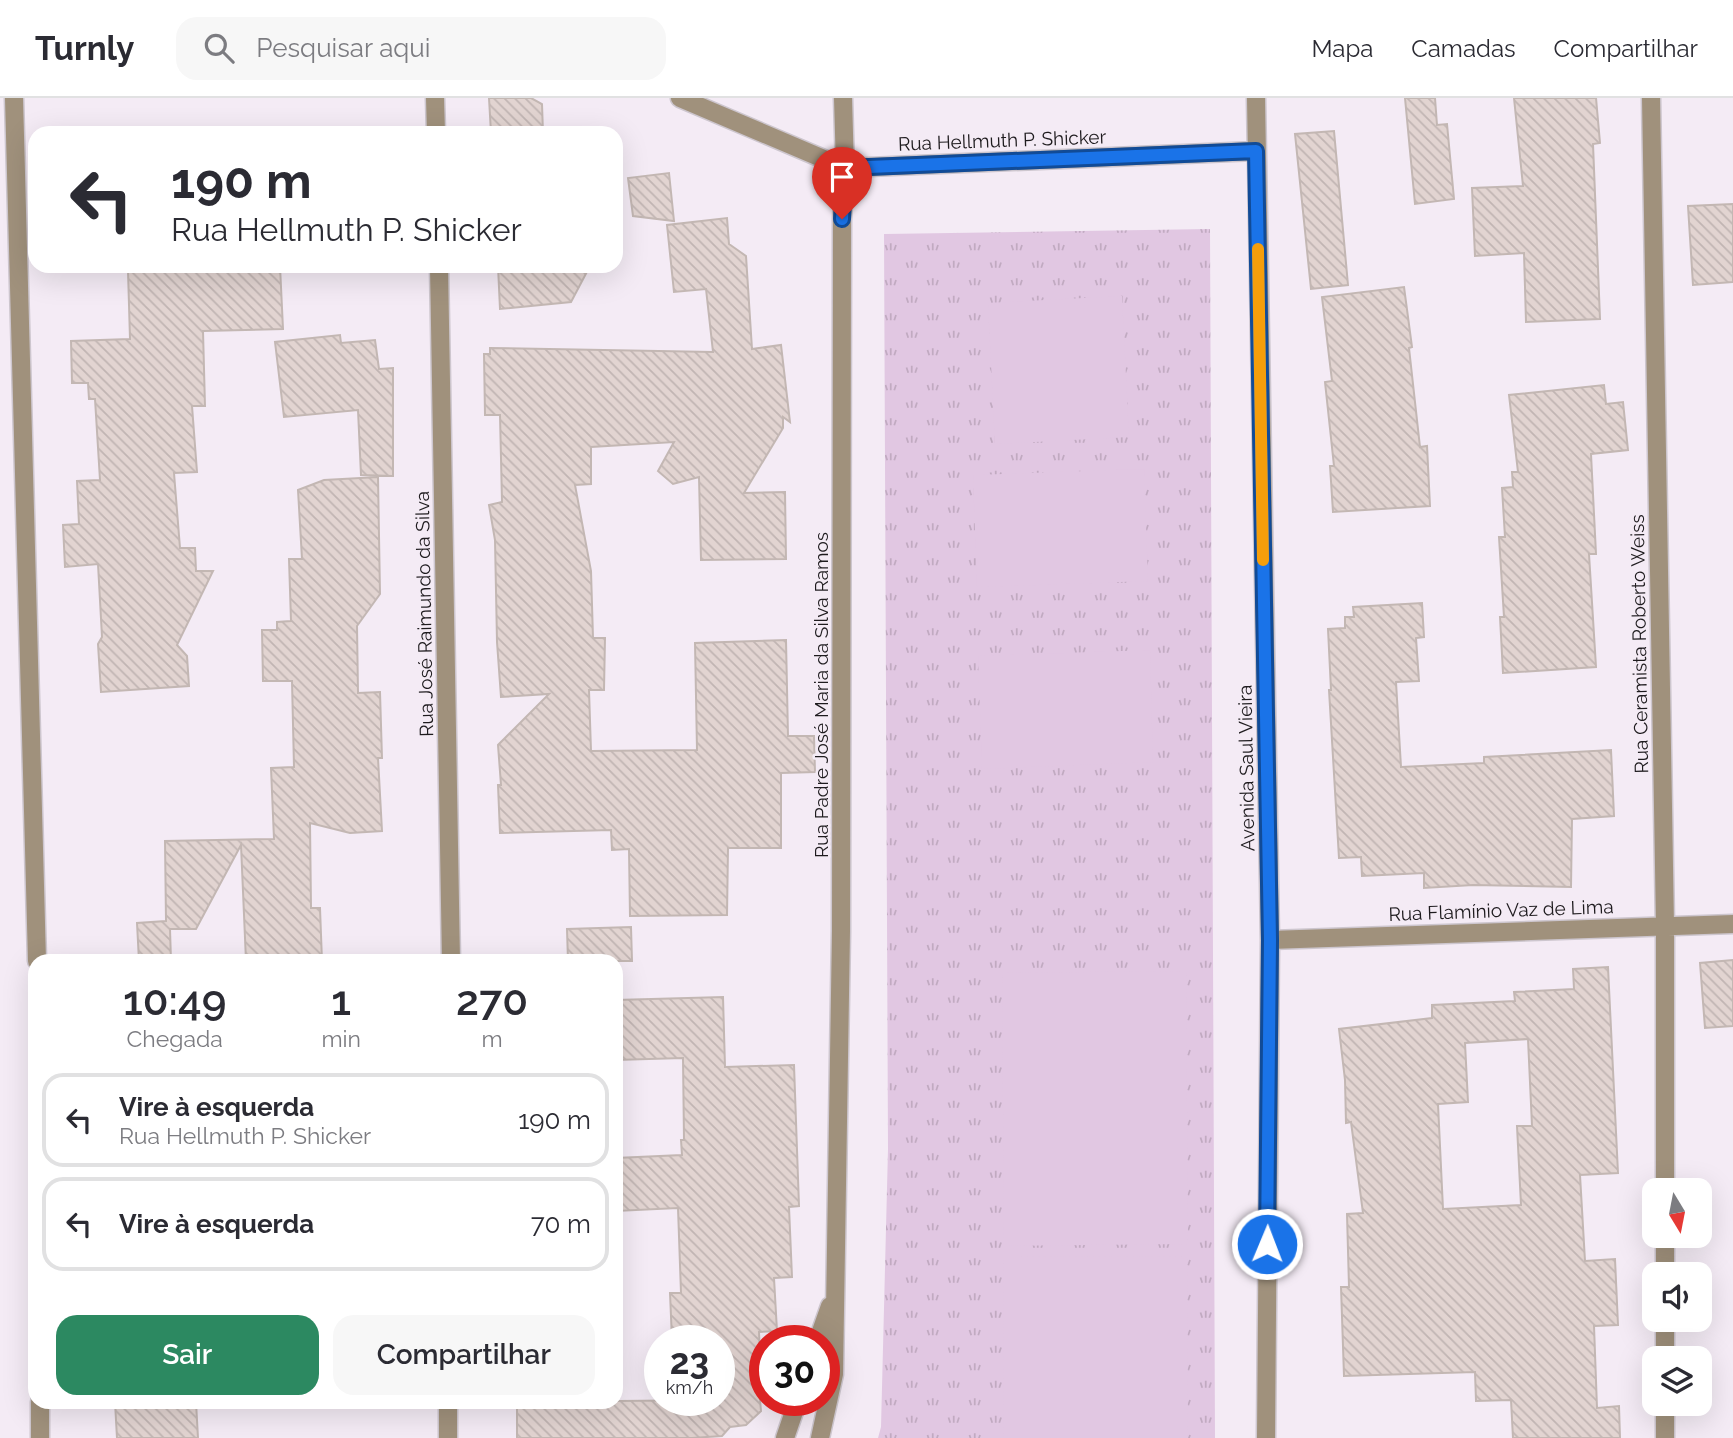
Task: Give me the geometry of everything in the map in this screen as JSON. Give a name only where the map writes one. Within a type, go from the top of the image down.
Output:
[{"type":"street","points":[[14,98],[37,954]]},
{"type":"street","points":[[435,98],[436,126]]},
{"type":"street","name":"Rua Hellmuth P. Shicker","points":[[680,98],[845,168],[1256,151]]},
{"type":"street","name":"Rua Padre José Maria da Silva Ramos","points":[[820,1438],[834,1374],[841,931],[842,219],[845,168],[843,98]]},
{"type":"street","name":"Avenida Saul Vieira","points":[[1256,98],[1270,940],[1266,1438]]},
{"type":"street","name":"Rua Ceramista Roberto Weiss","points":[[1651,98],[1665,925],[1665,1178]]},
{"type":"street","name":"Rua José Raimundo da Silva","points":[[439,273],[452,954]]},
{"type":"street","name":"Rua Flamínio Vaz de Lima","points":[[1270,940],[1733,924]]},
{"type":"street","points":[[823,1325],[834,1292]]},
{"type":"street","points":[[40,1409],[40,1438]]},
{"type":"street","points":[[448,1409],[448,1438]]},
{"type":"street","points":[[785,1438],[793,1416]]},
{"type":"street","points":[[1665,1416],[1665,1438]]},
{"type":"green space","points":[[1210,229],[1215,1438],[878,1438],[881,1427],[888,1149],[884,234]]},
{"type":"green space","points":[[1122,296],[1129,437],[995,444],[988,303]]},
{"type":"green space","points":[[1144,469],[1148,581],[977,587],[973,475]]},
{"type":"green space","points":[[1150,650],[1153,762],[982,769],[978,656]]},
{"type":"green space","points":[[1186,971],[1188,1244],[1004,1246],[1002,973]]},
{"type":"green space","points":[[1187,1256],[1188,1438],[1004,1438],[1003,1257]]},
{"type":"building","points":[[489,98],[531,98],[542,104],[543,126],[491,126]]},
{"type":"building","points":[[1405,98],[1435,98],[1437,125],[1447,124],[1454,199],[1415,204]]},
{"type":"building","points":[[1514,98],[1596,98],[1600,143],[1593,144],[1600,319],[1526,322],[1524,253],[1475,256],[1472,188],[1523,186]]},
{"type":"building","points":[[1334,131],[1348,285],[1311,289],[1295,134]]},
{"type":"building","points":[[669,173],[674,221],[633,216],[628,178]]},
{"type":"building","points":[[1733,204],[1733,282],[1693,285],[1688,206]]},
{"type":"building","points":[[727,218],[729,244],[746,256],[752,349],[781,345],[790,422],[783,417],[783,428],[744,493],[785,492],[786,559],[701,560],[699,477],[673,484],[658,471],[674,442],[591,447],[591,484],[575,485],[591,571],[593,638],[605,638],[604,690],[589,690],[591,751],[697,750],[695,643],[786,640],[788,736],[814,736],[815,772],[781,773],[781,848],[728,848],[727,915],[630,916],[629,849],[612,850],[611,830],[500,833],[498,745],[549,694],[501,697],[495,540],[489,505],[502,502],[500,415],[485,415],[484,354],[490,354],[490,348],[713,352],[706,289],[674,292],[667,225]]},
{"type":"building","points":[[128,273],[280,273],[283,329],[203,331],[205,406],[192,406],[197,472],[174,473],[180,548],[195,548],[196,571],[213,571],[177,645],[187,656],[189,686],[101,692],[98,644],[102,637],[98,564],[65,567],[63,525],[79,524],[77,481],[100,480],[95,399],[89,399],[88,383],[72,383],[71,341],[130,339]]},
{"type":"building","points":[[498,273],[586,273],[571,302],[500,309]]},
{"type":"building","points":[[1404,287],[1420,447],[1427,446],[1430,506],[1333,512],[1330,466],[1334,466],[1325,382],[1332,381],[1322,297]]},
{"type":"building","points":[[340,335],[341,343],[375,340],[379,369],[393,368],[393,476],[361,475],[358,410],[284,417],[275,342]]},
{"type":"building","points":[[1604,385],[1606,404],[1623,402],[1628,450],[1591,454],[1596,554],[1589,554],[1596,667],[1503,673],[1500,617],[1504,617],[1499,537],[1505,537],[1502,488],[1513,487],[1512,472],[1518,472],[1509,395]]},
{"type":"building","points":[[378,477],[380,594],[357,626],[358,693],[380,692],[382,758],[378,758],[382,831],[350,833],[310,823],[311,908],[320,908],[322,954],[246,954],[241,845],[196,929],[170,929],[171,954],[139,954],[137,923],[166,921],[165,841],[274,839],[271,768],[294,767],[292,681],[263,681],[262,630],[277,630],[277,622],[291,621],[289,559],[302,559],[298,490],[324,480]]},
{"type":"building","points":[[1422,603],[1424,637],[1416,638],[1419,681],[1396,682],[1401,767],[1484,763],[1484,757],[1611,750],[1614,816],[1572,819],[1571,887],[1473,885],[1424,888],[1424,873],[1362,876],[1361,857],[1339,858],[1328,629],[1345,628],[1345,617],[1354,617],[1353,607]]},
{"type":"building","points":[[631,927],[632,961],[623,961],[623,954],[568,954],[567,929]]},
{"type":"building","points":[[1733,960],[1733,1026],[1705,1028],[1700,963]]},
{"type":"building","points":[[1608,967],[1618,1173],[1580,1175],[1585,1261],[1615,1259],[1618,1325],[1594,1326],[1597,1408],[1619,1406],[1620,1438],[1513,1438],[1511,1400],[1476,1401],[1475,1372],[1344,1376],[1341,1287],[1349,1287],[1347,1214],[1363,1213],[1351,1122],[1346,1123],[1345,1080],[1339,1029],[1432,1018],[1432,1005],[1515,1001],[1514,992],[1574,989],[1573,969]],"holes":[[[1528,1039],[1532,1126],[1517,1126],[1521,1205],[1443,1209],[1438,1104],[1468,1102],[1465,1043]]]},
{"type":"building","points":[[723,997],[725,1067],[794,1065],[799,1206],[789,1207],[792,1277],[774,1278],[777,1325],[749,1325],[749,1416],[756,1416],[746,1425],[730,1427],[722,1436],[517,1438],[517,1409],[623,1409],[623,1401],[644,1401],[644,1416],[735,1416],[735,1325],[671,1325],[670,1293],[681,1293],[678,1208],[623,1211],[623,1158],[682,1155],[683,1058],[623,1060],[623,1000]]},
{"type":"building","points":[[115,1409],[196,1409],[198,1438],[117,1438]]},
{"type":"slow traffic","points":[[1258,249],[1263,560]]},
{"type":"route","points":[[842,219],[845,168],[1256,151],[1270,940],[1267,1244]]}]
